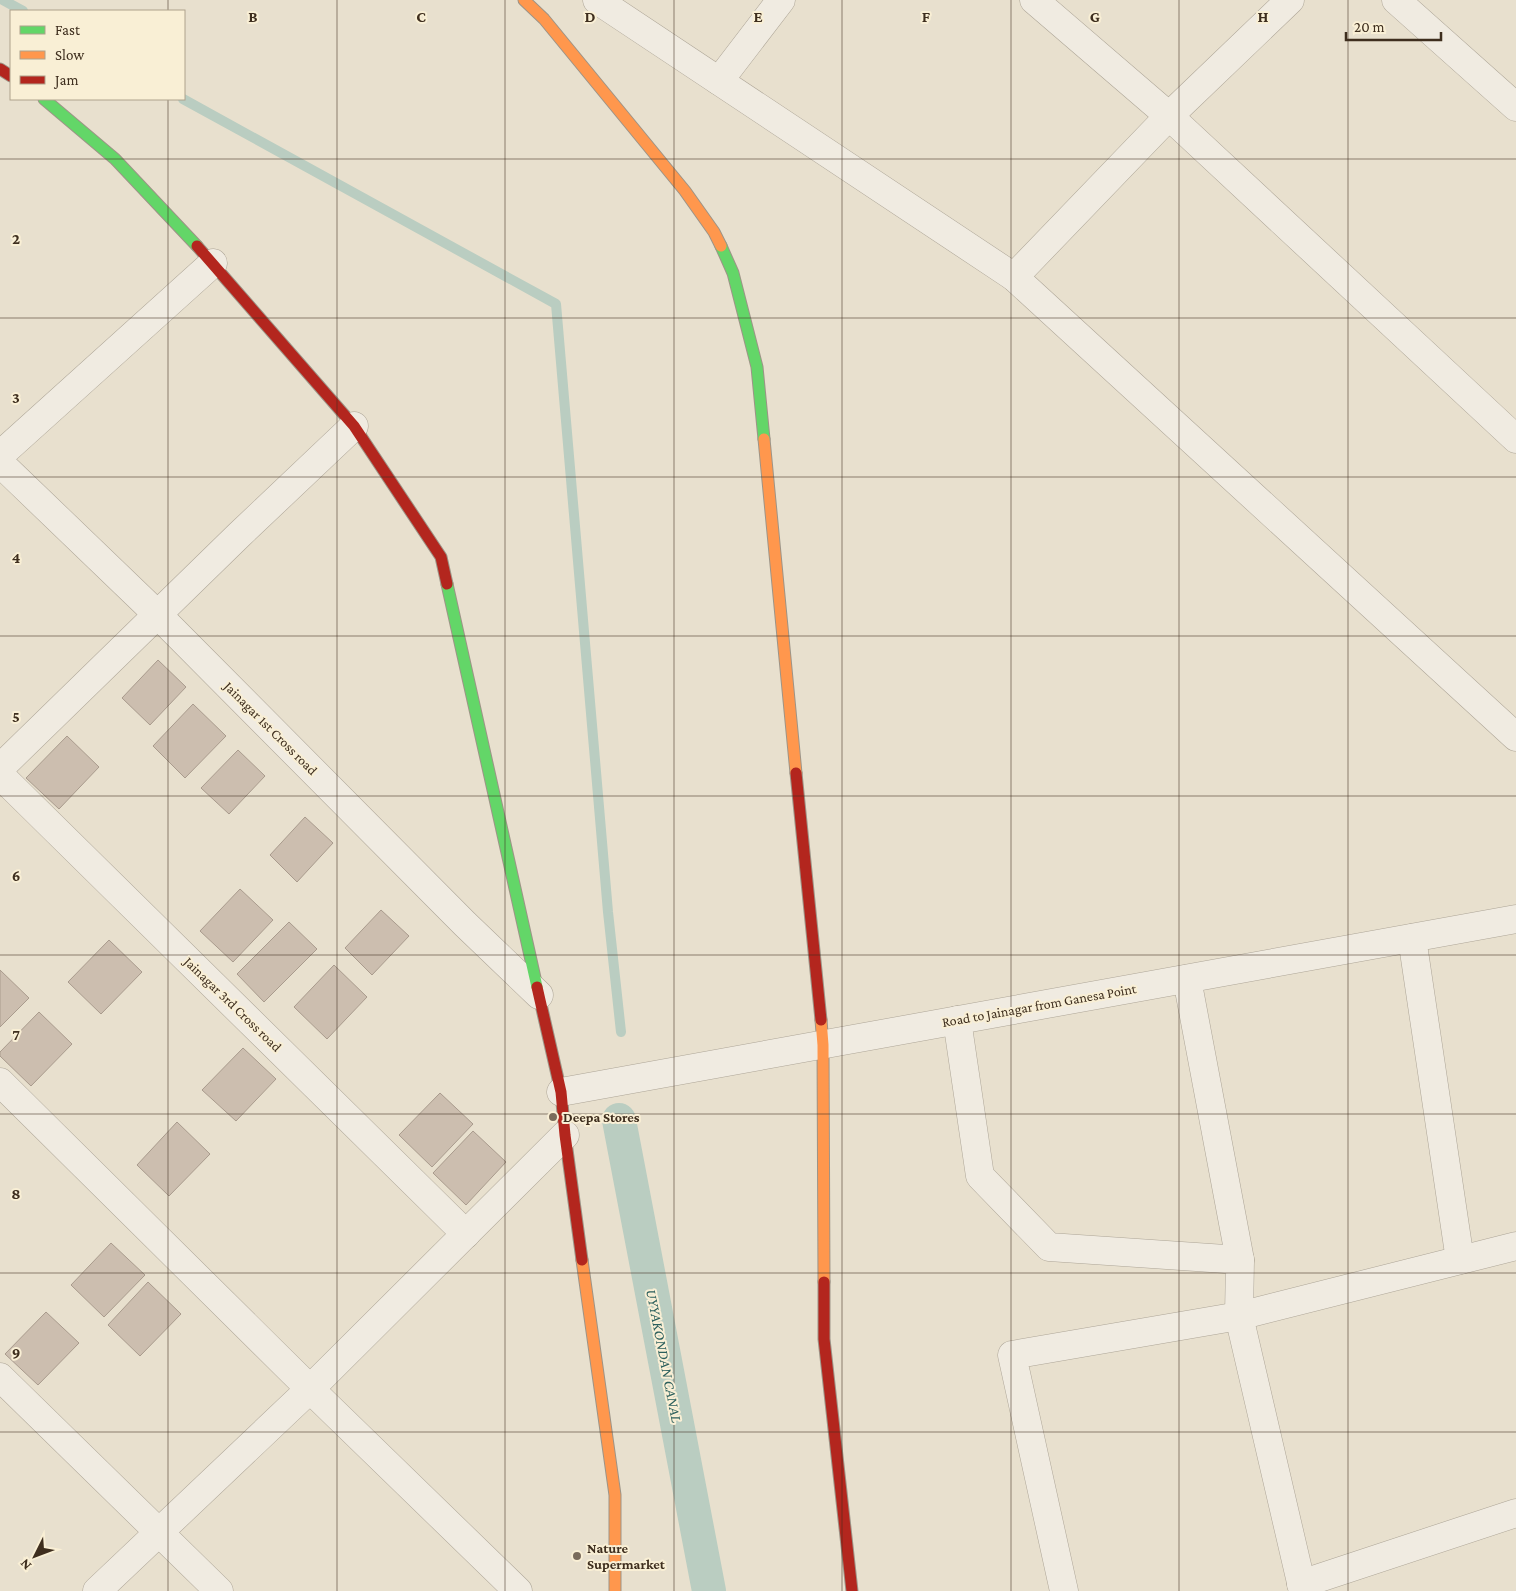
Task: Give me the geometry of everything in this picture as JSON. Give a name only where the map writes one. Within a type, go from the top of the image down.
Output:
[{"type":"street","points":[[524,0],[544,19],[685,191],[714,232],[733,273],[757,367],[823,1045],[824,1338],[852,1591]]},
{"type":"street","points":[[597,0],[1014,277],[1516,737]]},
{"type":"street","points":[[719,81],[781,0]]},
{"type":"street","points":[[1034,0],[1169,116],[1516,438]]},
{"type":"street","points":[[1014,277],[1169,116],[1290,0]]},
{"type":"street","points":[[1396,0],[1516,107]]},
{"type":"street","points":[[45,100],[115,158],[213,263],[354,426],[441,557],[561,1092],[565,1135],[615,1495],[615,1591]]},
{"type":"street","points":[[0,455],[213,263]]},
{"type":"street","points":[[0,768],[239,535],[354,426]]},
{"type":"street","name":"Jainagar 1st Cross road","points":[[0,463],[158,615],[465,924],[539,995]]},
{"type":"street","name":"Jainagar 3rd Cross road","points":[[0,775],[466,1234]]},
{"type":"street","name":"Road to Jainagar from Ganesa Point","points":[[561,1092],[1516,919]]},
{"type":"street","points":[[1412,938],[1460,1260]]},
{"type":"street","points":[[1187,979],[1240,1260],[1239,1316],[1302,1588],[1516,1513]]},
{"type":"street","points":[[957,1020],[980,1176],[1049,1247],[1240,1260]]},
{"type":"street","points":[[0,1082],[310,1389],[518,1591]]},
{"type":"street","points":[[97,1591],[310,1389],[565,1135]]},
{"type":"street","points":[[1064,1591],[1012,1355],[1239,1316],[1516,1246]]},
{"type":"street","points":[[0,1377],[219,1591]]},
{"type":"building","points":[[158,660],[186,687],[150,725],[122,698]]},
{"type":"building","points":[[193,704],[226,736],[185,778],[153,746]]},
{"type":"building","points":[[67,736],[99,767],[59,809],[26,778]]},
{"type":"building","points":[[238,750],[265,776],[229,814],[201,788]]},
{"type":"building","points":[[305,817],[333,843],[297,882],[270,855]]},
{"type":"building","points":[[240,889],[273,920],[233,962],[200,931]]},
{"type":"building","points":[[381,910],[409,936],[372,975],[345,948]]},
{"type":"building","points":[[289,922],[317,949],[264,1002],[237,974]]},
{"type":"building","points":[[109,940],[142,972],[101,1014],[68,982]]},
{"type":"building","points":[[334,965],[367,997],[327,1039],[294,1007]]},
{"type":"building","points":[[0,970],[29,998],[0,1027]]},
{"type":"building","points":[[39,1012],[72,1044],[31,1086],[0,1056],[0,1052]]},
{"type":"building","points":[[243,1048],[276,1079],[236,1121],[202,1090]]},
{"type":"building","points":[[440,1093],[473,1124],[432,1167],[399,1135]]},
{"type":"building","points":[[177,1122],[210,1154],[169,1196],[137,1165]]},
{"type":"building","points":[[473,1131],[506,1162],[466,1205],[433,1173]]},
{"type":"building","points":[[111,1243],[145,1275],[104,1317],[71,1285]]},
{"type":"building","points":[[148,1282],[181,1314],[140,1356],[108,1325]]},
{"type":"building","points":[[46,1312],[79,1343],[38,1385],[5,1354]]},
{"type":"waterway","points":[[3,0],[21,10]]},
{"type":"waterway","points":[[185,100],[556,304],[608,912],[621,1032]]},
{"type":"waterway","name":"UYYAKONDAN CANAL","points":[[619,1120],[709,1591]]},
{"type":"traffic: fast","points":[[45,100],[115,159],[197,246]]},
{"type":"traffic: fast","points":[[721,246],[733,273],[757,367],[764,439]]},
{"type":"traffic: fast","points":[[447,584],[537,987]]},
{"type":"traffic: slow","points":[[524,0],[544,19],[685,191],[714,232],[721,246]]},
{"type":"traffic: slow","points":[[764,439],[796,773]]},
{"type":"traffic: slow","points":[[821,1020],[823,1045],[824,1282]]},
{"type":"traffic: slow","points":[[582,1260],[615,1495],[615,1591]]},
{"type":"traffic: jam","points":[[0,69],[10,75]]},
{"type":"traffic: jam","points":[[197,246],[354,426],[441,557],[447,584]]},
{"type":"traffic: jam","points":[[796,773],[821,1020]]},
{"type":"traffic: jam","points":[[537,987],[561,1092],[582,1260]]},
{"type":"traffic: jam","points":[[824,1282],[824,1339],[852,1591]]},
{"type":"place","name":"Deepa Stores","points":[[553,1117]]},
{"type":"place","name":"Nature Supermarket","points":[[577,1556]]}]
